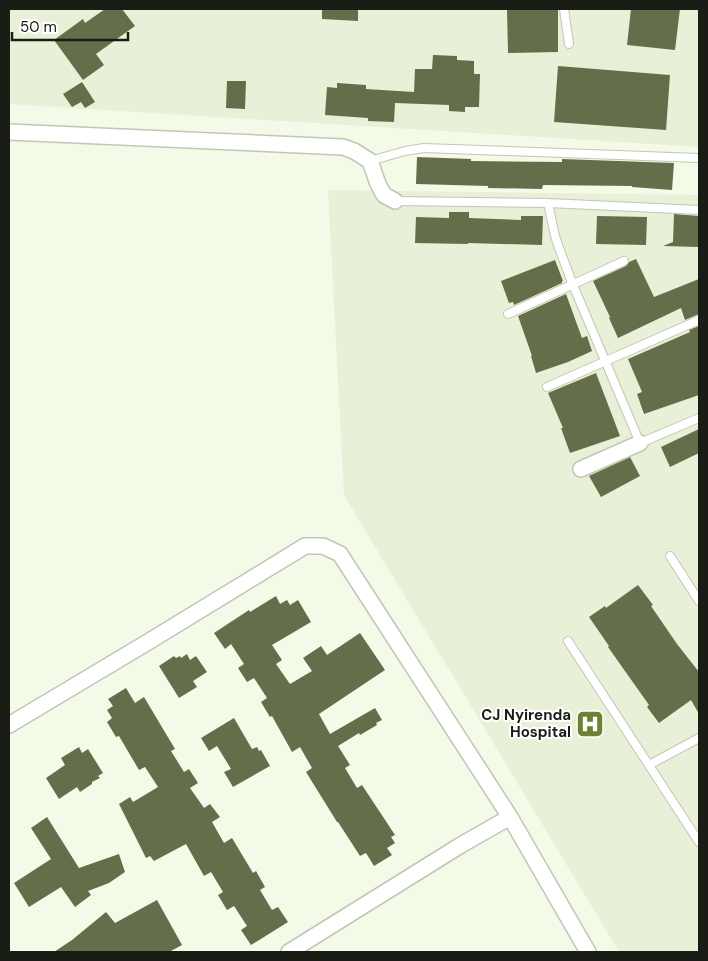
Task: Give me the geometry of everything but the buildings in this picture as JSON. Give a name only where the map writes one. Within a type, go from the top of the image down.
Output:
[{"type":"street","points":[[9,132],[343,147],[364,156],[370,161],[384,195],[395,201]]},
{"type":"street","points":[[581,470],[640,443]]},
{"type":"street","points":[[9,725],[305,546],[323,546],[340,554],[510,817],[588,952]]},
{"type":"street","points":[[289,952],[461,845],[510,817]]},
{"type":"lane","points":[[564,9],[569,44]]},
{"type":"lane","points":[[370,161],[405,151],[424,148],[699,158]]},
{"type":"lane","points":[[395,201],[548,203],[699,210]]},
{"type":"lane","points":[[548,203],[555,236],[573,285],[640,443],[699,418]]},
{"type":"lane","points":[[508,314],[624,261]]},
{"type":"lane","points":[[547,387],[699,320]]},
{"type":"lane","points":[[670,556],[699,601]]},
{"type":"lane","points":[[568,641],[699,842]]},
{"type":"lane","points":[[649,765],[699,738]]},
{"type":"shaded area","points":[[9,9],[699,9],[699,147],[9,104]]},
{"type":"shaded area","name":"CJ Nyirenda Hospital","points":[[328,190],[699,195],[699,952],[619,952],[344,495]]},
{"type":"place","name":"CJ Nyirenda Hospital","points":[[590,724]]}]
